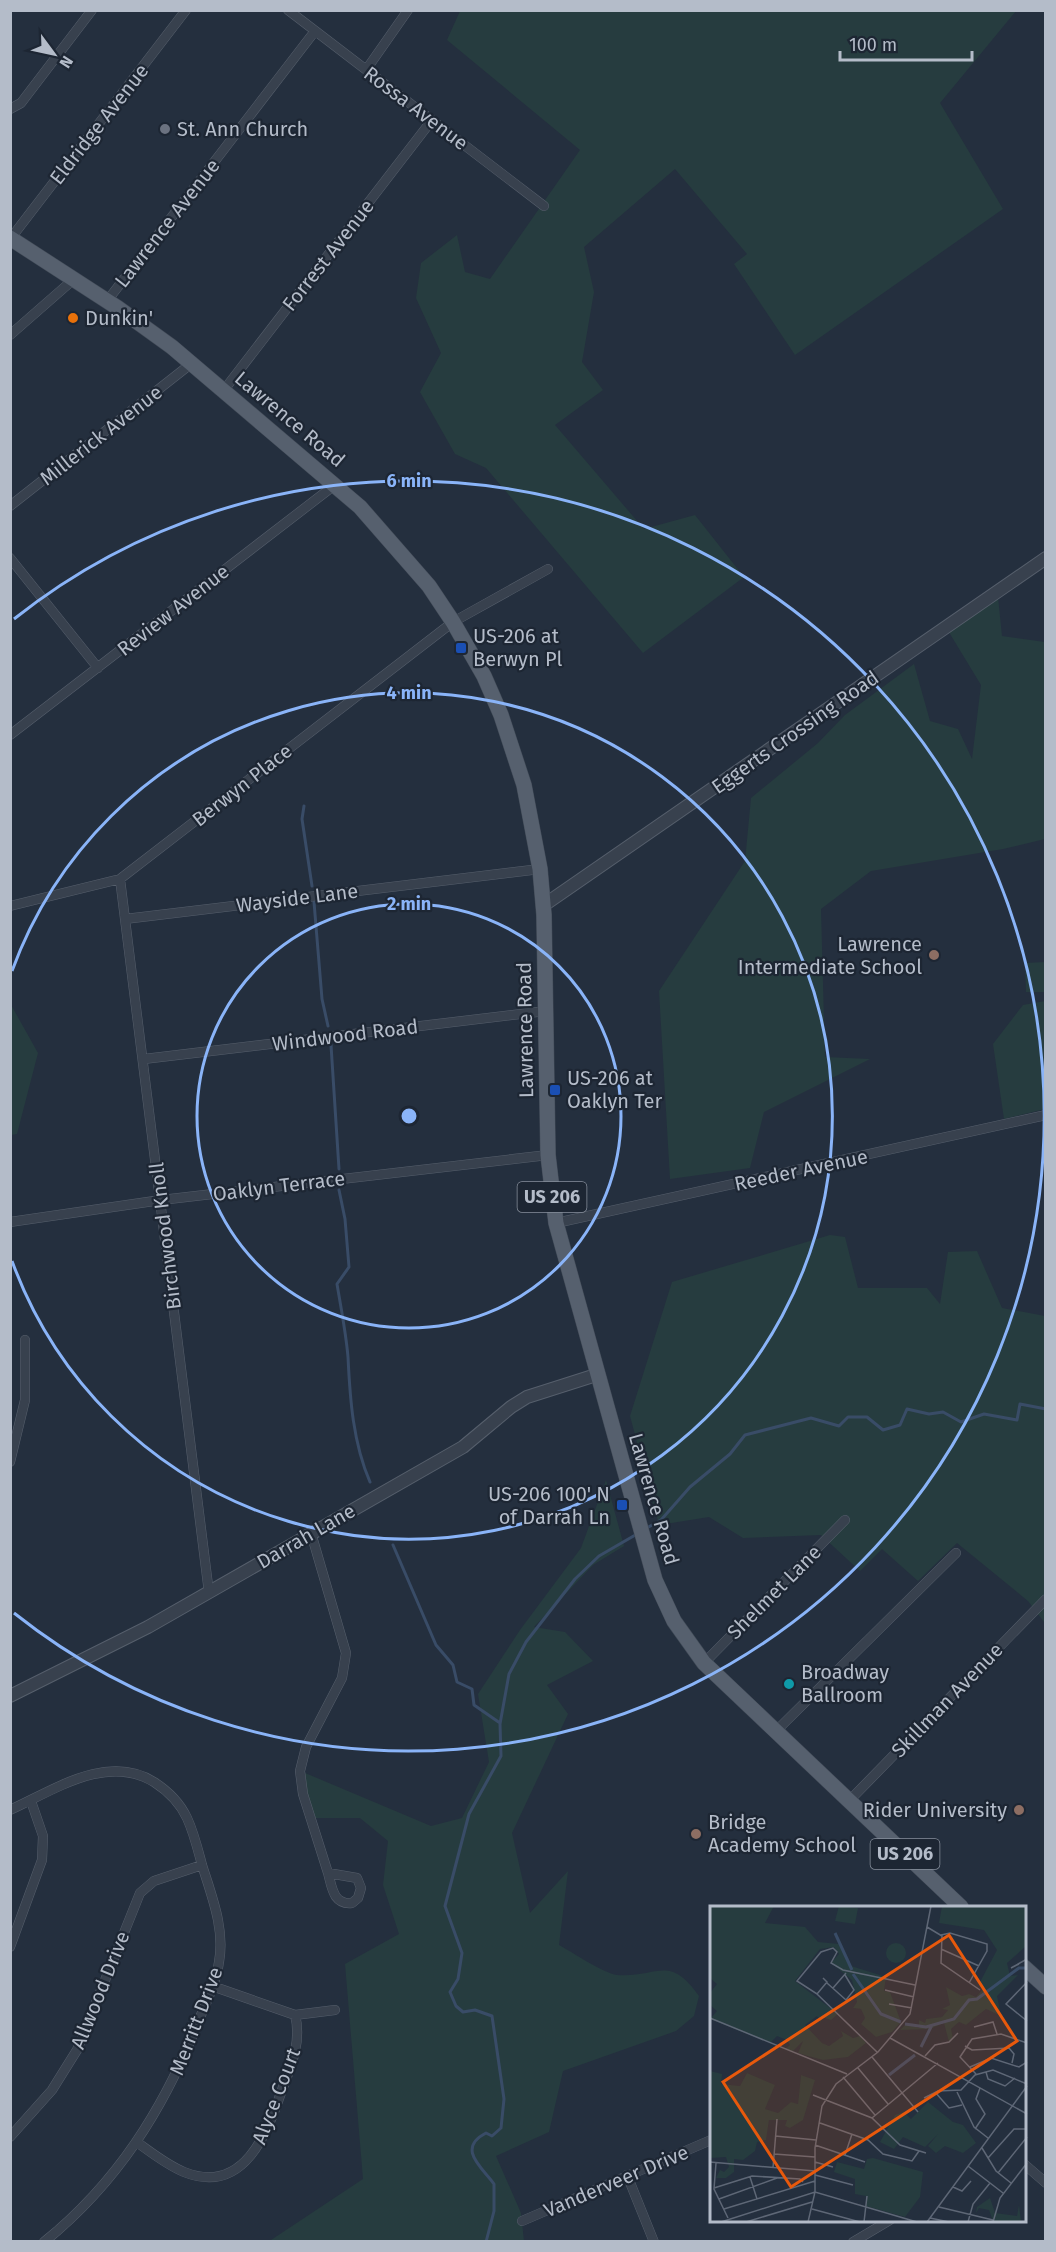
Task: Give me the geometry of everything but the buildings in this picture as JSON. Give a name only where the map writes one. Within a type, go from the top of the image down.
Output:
[{"type":"main road","name":"Lawrence Road","points":[[11,238],[107,301],[192,363],[336,484],[382,529],[410,561],[453,622],[484,676],[512,744],[532,819],[540,869],[544,905],[548,1155],[556,1223],[596,1375],[641,1532],[664,1601],[684,1637],[704,1663],[960,1906]]},
{"type":"main road","points":[[1026,1969],[1046,1987]]},
{"type":"street","points":[[10,110],[21,103],[92,10]]},
{"type":"street","name":"Eldridge Avenue","points":[[11,238],[186,10]]},
{"type":"street","name":"Rossa Avenue","points":[[288,10],[544,206]]},
{"type":"street","points":[[366,70],[408,10]]},
{"type":"street","name":"Lawrence Avenue","points":[[107,301],[315,31]]},
{"type":"street","name":"Forrest Avenue","points":[[224,390],[432,120]]},
{"type":"street","points":[[10,335],[74,279]]},
{"type":"street","name":"Millerick Avenue","points":[[10,506],[192,363]]},
{"type":"street","name":"Review Avenue","points":[[10,735],[336,484]]},
{"type":"street","points":[[10,558],[98,668]]},
{"type":"street","name":"Eggerts Crossing Road","points":[[544,905],[1046,558]]},
{"type":"street","name":"Berwyn Place","points":[[10,906],[120,879],[453,622],[548,569]]},
{"type":"street","name":"Wayside Lane","points":[[125,919],[540,869]]},
{"type":"street","name":"Birchwood Knoll","points":[[120,879],[209,1593]]},
{"type":"street","name":"Windwood Road","points":[[144,1059],[546,1011]]},
{"type":"street","name":"Reeder Avenue","points":[[556,1223],[1046,1115]]},
{"type":"street","name":"Oaklyn Terrace","points":[[10,1222],[161,1200],[548,1155]]},
{"type":"street","points":[[10,1462],[25,1400],[25,1340]]},
{"type":"street","name":"Darrah Lane","points":[[10,1696],[101,1653],[463,1447],[511,1407],[527,1397],[596,1375]]},
{"type":"street","name":"Shelmet Lane","points":[[704,1663],[845,1520]]},
{"type":"street","points":[[311,1533],[346,1653],[342,1678],[306,1747],[300,1771],[303,1794],[328,1873]]},
{"type":"street","points":[[775,1732],[956,1553]]},
{"type":"street","name":"Skillman Avenue","points":[[849,1801],[1046,1599]]},
{"type":"street","name":"Merritt Drive","points":[[10,1810],[99,1772],[124,1771],[138,1774],[162,1786],[180,1806],[189,1823],[220,1931],[219,1963],[212,1986],[175,2078],[138,2143],[97,2193],[44,2241]]},
{"type":"street","points":[[10,1947],[42,1860],[43,1836],[31,1801]]},
{"type":"street","name":"Allwood Drive","points":[[10,2137],[52,2090],[76,2050],[140,1893],[154,1881],[202,1865]]},
{"type":"street","points":[[212,1986],[295,2015],[335,2010]]},
{"type":"street","name":"Alyce Court","points":[[138,2143],[176,2169],[199,2176],[221,2174],[242,2164],[263,2141],[279,2100],[297,2040],[295,2015]]},
{"type":"street","name":"Vanderveer Drive","points":[[522,2221],[710,2140]]},
{"type":"street","points":[[1026,2166],[1046,2183]]},
{"type":"street","points":[[627,2175],[654,2241]]},
{"type":"street","points":[[853,2241],[886,2222]]},
{"type":"green space","points":[[460,11],[1016,11],[940,103],[1003,209],[795,355],[734,264],[747,254],[675,169],[584,247],[594,292],[582,362],[603,390],[555,425],[644,529],[695,515],[744,577],[643,653],[486,468],[455,454],[420,392],[441,353],[416,298],[421,263],[457,235],[465,272],[490,279],[580,150],[447,40]]},
{"type":"green space","points":[[997,587],[1002,636],[1045,642],[1045,839],[1003,849],[871,871],[821,909],[825,1057],[870,1059],[764,1112],[750,1168],[670,1179],[659,991],[745,861],[751,798],[818,743],[845,715],[914,664],[930,721],[958,729],[972,759],[981,685],[944,624]]},
{"type":"green space","points":[[1045,962],[1045,992],[1026,992],[1025,963]]},
{"type":"green space","points":[[1045,1001],[1045,1109],[1004,1119],[993,1044],[1023,1005]]},
{"type":"green space","points":[[10,1003],[38,1053],[17,1134],[11,1135]]},
{"type":"green space","points":[[830,1235],[845,1237],[858,1288],[927,1288],[940,1304],[948,1252],[977,1251],[1002,1308],[1045,1316],[1044,1622],[1028,1601],[957,1543],[918,1581],[882,1549],[860,1571],[821,1535],[743,1538],[709,1517],[659,1525],[630,1416],[672,1282]]},
{"type":"green space","points":[[606,1480],[624,1546],[593,1565],[534,1627],[565,1632],[593,1661],[547,1685],[568,1714],[512,1833],[530,1913],[568,1871],[559,1945],[617,1975],[662,1970],[679,1975],[699,1996],[694,2016],[676,2031],[563,2071],[549,2132],[496,2156],[521,2213],[524,2241],[268,2242],[363,2179],[345,1964],[399,1934],[383,1885],[388,1841],[360,1818],[313,1818],[298,1770],[431,1826],[462,1818],[489,1762],[478,1694],[520,1630],[581,1548]]},
{"type":"waterway","points":[[304,806],[302,819],[312,886]]},
{"type":"waterway","points":[[314,902],[322,999],[328,1026]]},
{"type":"waterway","points":[[331,1045],[339,1169]]},
{"type":"waterway","points":[[339,1190],[345,1219],[349,1267],[337,1284],[347,1348],[353,1421],[370,1482]]},
{"type":"waterway","points":[[645,1529],[661,1520],[690,1487],[730,1454],[745,1435],[811,1418],[839,1426],[848,1417],[867,1417],[883,1430],[900,1425],[907,1409],[929,1414],[943,1412],[961,1422],[984,1414],[1017,1420],[1020,1404],[1046,1409]]},
{"type":"waterway","points":[[486,2242],[494,2211],[494,2184],[472,2152],[477,2139],[486,2133],[492,2136],[501,2128],[504,2099],[492,2016],[475,2010],[463,2012],[456,2006],[450,1992],[458,1979],[462,1953],[445,1906],[469,1814],[501,1756],[500,1724],[509,1674],[526,1642],[575,1579],[599,1556],[637,1534]]},
{"type":"waterway","points":[[393,1545],[436,1645],[453,1665],[457,1682],[472,1689],[474,1705],[500,1723]]},
{"type":"place","name":"St. Ann Church","points":[[165,129]]},
{"type":"place","name":"Dunkin'","points":[[73,318]]},
{"type":"place","name":"US-206 at Berwyn Pl","points":[[461,648]]},
{"type":"place","name":"Lawrence Intermediate School","points":[[934,955]]},
{"type":"place","name":"US-206 at Oaklyn Ter","points":[[555,1090]]},
{"type":"place","name":"US-206 100' N of Darrah Ln","points":[[622,1505]]},
{"type":"place","name":"Broadway Ballroom","points":[[789,1684]]},
{"type":"place","name":"Rider University","points":[[1019,1810]]},
{"type":"place","name":"Bridge Academy School","points":[[696,1834]]}]
